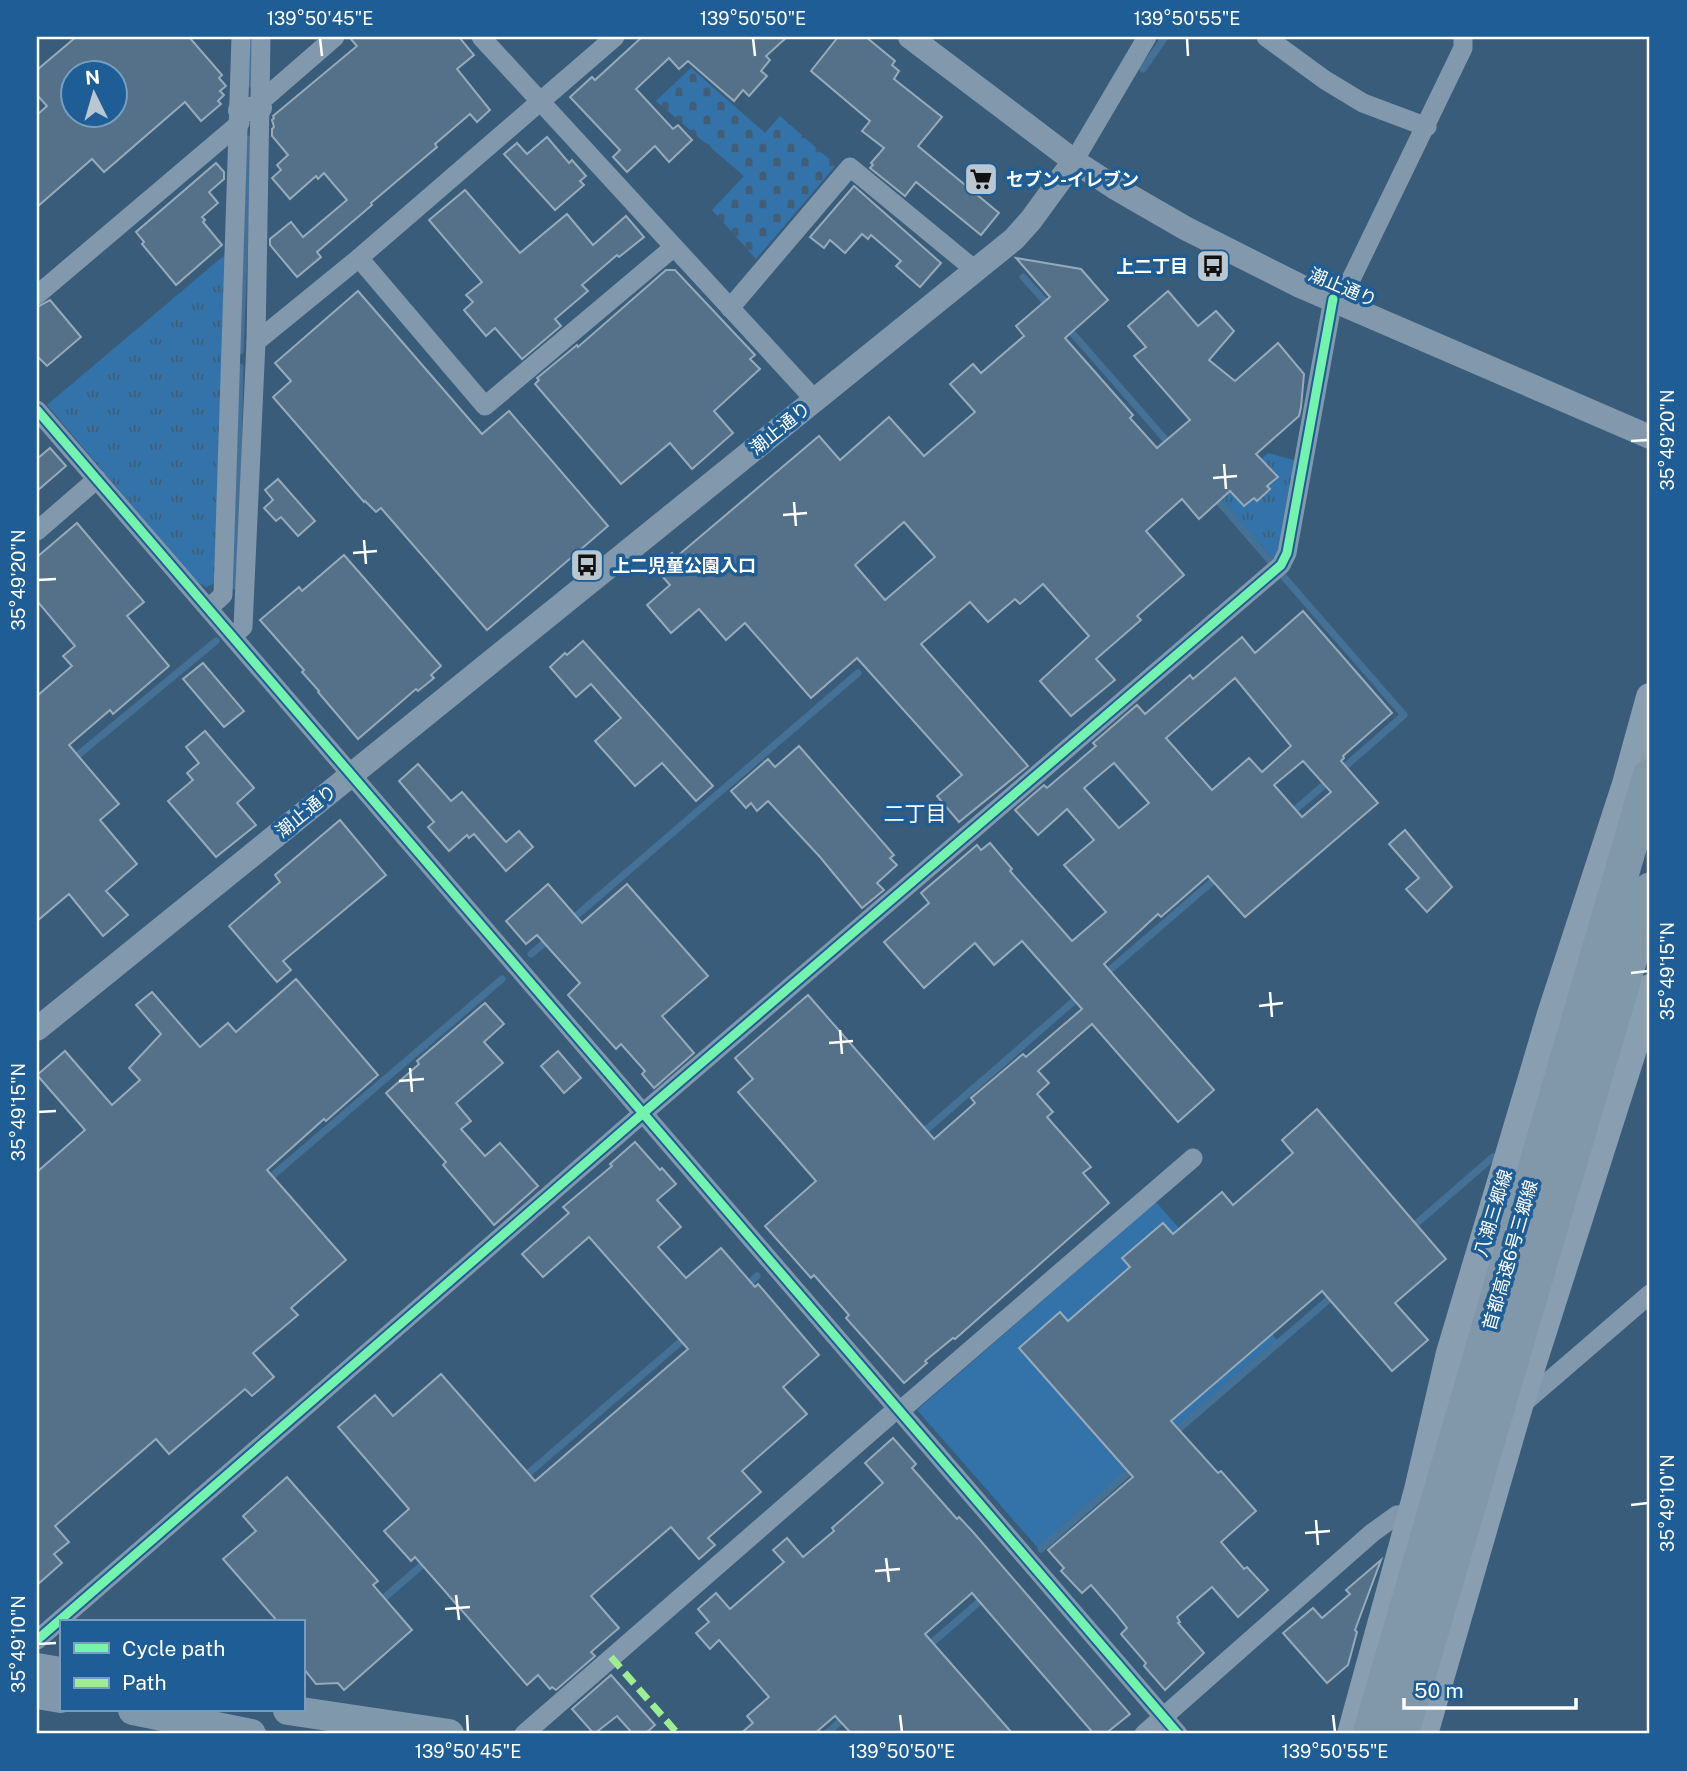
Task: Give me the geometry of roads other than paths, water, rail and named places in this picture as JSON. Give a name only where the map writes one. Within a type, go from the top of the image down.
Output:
[{"type":"highway","name":"首都高速6号三郷線","points":[[1370,1734],[1650,776]]},
{"type":"highway","name":"首都高速6号三郷線","points":[[1401,1734],[1650,890]]},
{"type":"main road","name":"八潮三郷線","points":[[1351,1734],[1414,1502],[1450,1353],[1551,1014],[1626,784],[1650,697]]},
{"type":"main road","points":[[1424,1734],[1519,1406],[1650,989]]},
{"type":"main road","points":[[1385,1734],[1402,1678],[1419,1643],[1457,1620]]},
{"type":"main road","points":[[37,1668],[60,1672]]},
{"type":"main road","points":[[37,1694],[60,1698]]},
{"type":"main road","points":[[143,1712],[251,1734]]},
{"type":"main road","points":[[302,1712],[450,1734]]},
{"type":"street","points":[[233,636],[243,627],[256,342],[250,111],[241,37]]},
{"type":"street","points":[[209,608],[223,595],[250,111],[261,37]]},
{"type":"street","points":[[37,295],[335,37]]},
{"type":"street","points":[[481,37],[815,400]]},
{"type":"street","points":[[256,342],[359,258],[615,37]]},
{"type":"street","points":[[911,37],[1074,161],[1147,37]]},
{"type":"street","points":[[1266,37],[1325,80],[1363,103],[1427,127]]},
{"type":"street","points":[[37,1640],[642,1114],[1281,565],[1287,553],[1336,301],[1427,127],[1463,48],[1463,37]]},
{"type":"street","name":"潮止通り","points":[[37,1029],[975,270],[1023,229],[1074,161],[1114,187],[1255,265],[1650,437]]},
{"type":"street","points":[[730,308],[850,167],[975,270]]},
{"type":"street","points":[[359,258],[485,406],[674,247]]},
{"type":"street","points":[[37,410],[1178,1734]]},
{"type":"street","points":[[37,531],[97,479]]},
{"type":"street","points":[[524,1734],[1194,1158]]},
{"type":"street","points":[[1519,1406],[1650,1294]]},
{"type":"street","points":[[1144,1734],[1372,1533],[1414,1502],[1488,1512]]},
{"type":"waterway","points":[[250,84],[251,37]]},
{"type":"waterway","points":[[1143,69],[1165,37]]},
{"type":"waterway","points":[[240,351],[249,139]]},
{"type":"waterway","points":[[1023,277],[1050,307]]},
{"type":"waterway","points":[[1067,327],[1172,447]]},
{"type":"waterway","points":[[235,586],[240,367]]},
{"type":"waterway","points":[[1214,496],[1271,562]]},
{"type":"waterway","points":[[1283,576],[1404,715],[1340,771]]},
{"type":"waterway","points":[[72,760],[216,641]]},
{"type":"waterway","points":[[569,922],[858,673]]},
{"type":"waterway","points":[[1289,815],[1331,779]]},
{"type":"waterway","points":[[1104,975],[1220,875]]},
{"type":"waterway","points":[[531,954],[549,939]]},
{"type":"waterway","points":[[272,1176],[502,979]]},
{"type":"waterway","points":[[919,1136],[1082,994]]},
{"type":"waterway","points":[[1409,1230],[1493,1157]]},
{"type":"waterway","points":[[746,1286],[757,1276]]},
{"type":"waterway","points":[[1173,1434],[1336,1293]]},
{"type":"waterway","points":[[523,1478],[686,1337]]},
{"type":"waterway","points":[[1041,1549],[1135,1467]]},
{"type":"waterway","points":[[377,1604],[429,1559]]},
{"type":"waterway","points":[[927,1647],[987,1595]]},
{"type":"waterway","points":[[826,1734],[846,1716]]},
{"type":"place","name":"セブン-イレブン","points":[[981,179]]},
{"type":"place","name":"上二丁目","points":[[1213,266]]},
{"type":"place","name":"上二児童公園入口","points":[[587,565]]},
{"type":"district","name":"二丁目","points":[[915,813]]}]
